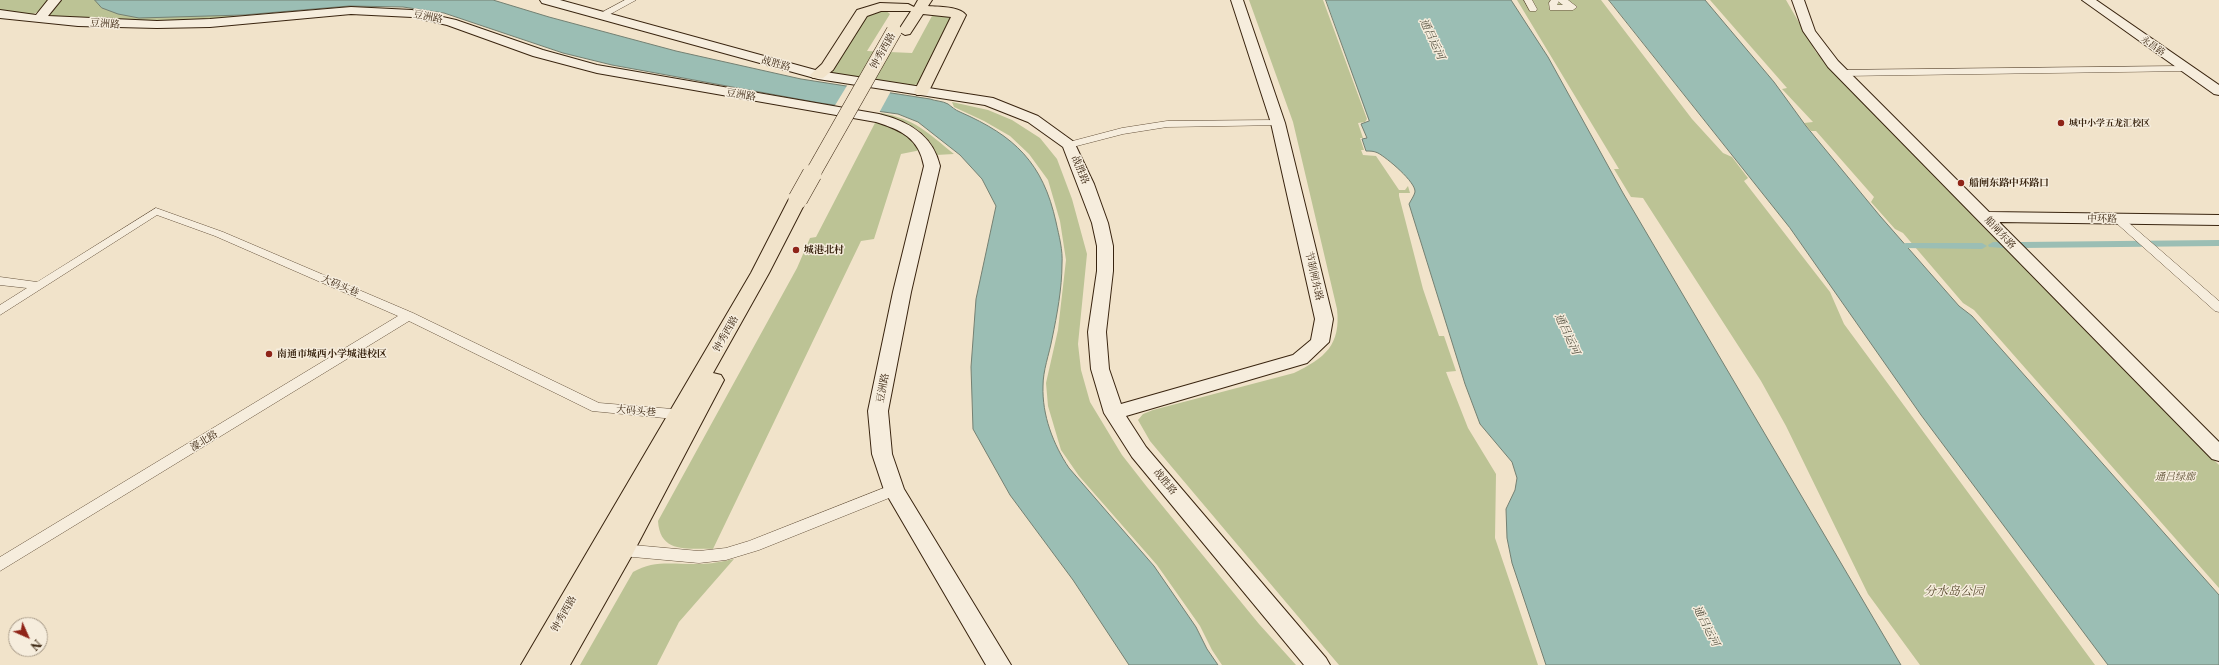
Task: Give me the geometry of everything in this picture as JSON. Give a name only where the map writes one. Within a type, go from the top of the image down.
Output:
[{"type":"main road","name":"钟秀西路","points":[[556,665],[622,550],[687,416],[805,200],[899,31],[916,4]]},
{"type":"main road","points":[[818,75],[828,67],[862,13],[880,7],[916,4],[954,12],[959,15],[959,18],[922,92]]},
{"type":"main road","name":"钟秀西路","points":[[534,665],[687,416]]},
{"type":"street","points":[[39,19],[55,0]]},
{"type":"street","name":"战胜路","points":[[546,0],[818,75],[982,100],[1011,109],[1033,119],[1069,145],[1086,184],[1105,246],[1106,271],[1097,332],[1100,369],[1114,412],[1140,452],[1318,665]]},
{"type":"street","points":[[602,15],[632,0]]},
{"type":"street","name":"节制闸东路","points":[[1114,412],[1245,376],[1300,358],[1320,342],[1324,319],[1278,123],[1237,0]]},
{"type":"street","points":[[1528,0],[1533,9]]},
{"type":"street","points":[[1556,0],[1553,3],[1553,8],[1573,7],[1562,0]]},
{"type":"street","name":"船闸东路","points":[[1798,0],[1809,31],[1842,73],[2219,454]]},
{"type":"street","name":"永昌路","points":[[2088,0],[2219,91]]},
{"type":"street","name":"豆洲路","points":[[0,14],[39,19],[119,25],[246,20],[350,11],[398,12],[439,18],[560,61],[596,69],[879,118],[908,129],[926,146],[931,156],[932,166],[902,292],[878,412],[882,454],[894,490],[1000,665]]},
{"type":"street","points":[[1842,73],[2186,69]]},
{"type":"street","points":[[1069,145],[1122,131],[1167,124],[1278,123]]},
{"type":"street","name":"大码头巷","points":[[0,311],[156,211],[219,234],[408,316],[597,408],[687,416]]},
{"type":"street","name":"中环路","points":[[1986,217],[2219,220]]},
{"type":"street","points":[[2118,219],[2219,308]]},
{"type":"street","points":[[0,281],[39,286]]},
{"type":"street","name":"濠北路","points":[[0,566],[408,316]]},
{"type":"street","points":[[622,550],[699,557],[726,554],[753,546],[894,490]]},
{"type":"green space","points":[[0,0],[50,0],[39,11],[33,14],[22,15],[0,11]]},
{"type":"green space","points":[[60,0],[248,0],[231,18],[145,22],[50,17],[51,12]]},
{"type":"green space","points":[[1249,0],[1323,0],[1367,119],[1365,122],[1358,123],[1363,138],[1360,138],[1364,150],[1361,150],[1363,155],[1376,156],[1399,190],[1405,190],[1408,186],[1410,193],[1399,193],[1399,196],[1423,289],[1439,336],[1444,336],[1456,371],[1446,372],[1468,428],[1496,474],[1495,538],[1538,665],[1339,665],[1150,441],[1138,420],[1143,414],[1153,410],[1294,373],[1322,356],[1329,349],[1336,332],[1338,321],[1337,309],[1293,122]]},
{"type":"green space","name":"分水岛公园","points":[[1517,0],[1601,0],[1692,119],[1723,153],[1732,157],[1748,178],[1744,181],[1830,292],[1844,324],[2095,665],[1920,665],[1868,594],[1786,426],[1761,381],[1643,198],[1631,197],[1614,169],[1619,169]]},
{"type":"green space","name":"通吕绿廊","points":[[1710,0],[1786,0],[1816,52],[1953,191],[2102,348],[2219,465],[2219,588],[1974,310],[1963,303],[1903,233],[1895,229],[1871,202],[1874,197],[1816,131],[1811,131],[1804,123],[1813,122],[1782,89],[1787,88]]},
{"type":"green space","points":[[885,10],[890,14],[867,51],[912,53],[932,16],[930,16],[936,14],[953,17],[918,84],[910,86],[833,74],[832,70],[866,14]]},
{"type":"green space","points":[[952,102],[988,110],[1012,120],[1040,138],[1057,159],[1072,199],[1087,254],[1078,344],[1081,370],[1090,402],[1122,455],[1147,487],[1259,624],[1296,665],[1222,665],[1212,650],[1200,626],[1157,565],[1079,476],[1061,450],[1048,406],[1046,383],[1058,330],[1066,260],[1060,221],[1048,180],[1029,154],[1010,136],[984,121],[954,107]]},
{"type":"green space","points":[[881,113],[912,123],[928,133],[954,154],[936,155],[928,139],[921,133],[906,123],[880,115]]},
{"type":"green space","points":[[876,121],[904,131],[921,150],[901,154],[874,239],[861,241],[713,549],[685,548],[670,544],[664,539],[660,532],[658,521],[797,268],[810,238],[816,237]]},
{"type":"green space","points":[[734,559],[679,622],[657,665],[580,665],[633,572],[649,565],[704,564]]},
{"type":"water","points":[[95,0],[493,0],[549,17],[676,51],[801,79],[944,102],[996,131],[1024,154],[1043,183],[1056,222],[1060,243],[1062,254],[1062,273],[1060,292],[1043,386],[1044,408],[1053,439],[1069,468],[1154,566],[1196,627],[1207,649],[1218,665],[1129,665],[1073,580],[1010,495],[973,429],[971,367],[976,299],[996,206],[982,179],[960,155],[918,122],[898,114],[820,103],[612,65],[563,53],[444,13],[403,7],[349,6],[243,15],[139,18],[118,14],[102,8]]},
{"type":"water","name":"通吕运河","points":[[1326,0],[1511,0],[1548,57],[1623,193],[1901,665],[1546,665],[1512,563],[1507,538],[1506,509],[1515,490],[1517,478],[1512,462],[1480,424],[1465,384],[1409,204],[1415,194],[1414,188],[1411,182],[1388,160],[1376,152],[1366,151],[1362,139],[1367,138],[1361,124],[1369,121]]},
{"type":"water","points":[[1609,0],[1705,0],[1774,82],[1806,126],[1880,216],[1959,306],[1972,316],[2219,595],[2219,665],[2108,665],[1921,415],[1790,228]]},
{"type":"pier","points":[[848,84],[891,91],[879,113],[834,107]]},
{"type":"waterway","points":[[2021,245],[2219,243]]},
{"type":"waterway","points":[[1993,245],[2003,245]]},
{"type":"waterway","points":[[1906,246],[1982,246]]},
{"type":"place","name":"城中小学五龙汇校区","points":[[2061,123]]},
{"type":"place","name":"船闸东路中环路口","points":[[1961,183]]},
{"type":"place","name":"城港北村","points":[[796,250]]},
{"type":"place","name":"南通市城西小学城港校区","points":[[269,354]]}]
